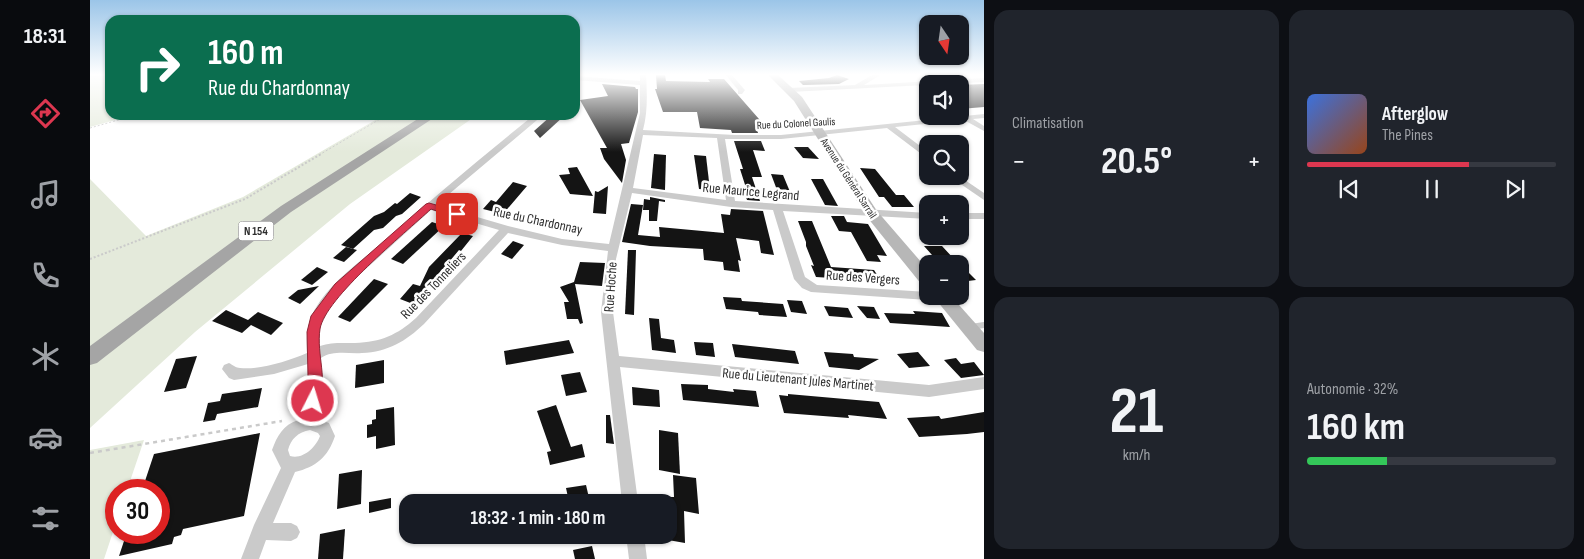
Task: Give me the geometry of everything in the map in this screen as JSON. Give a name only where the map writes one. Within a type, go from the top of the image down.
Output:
[{"type":"main road","points":[[169,290],[180,278],[238,235],[409,120]]},
{"type":"main road","name":"N 154","points":[[90,351],[264,220],[419,120]]},
{"type":"main road","name":"N 154","points":[[90,357],[136,320],[286,209],[424,120]]},
{"type":"street","name":"Rue Hoche","points":[[629,494],[607,312],[611,259],[644,113],[644,100]]},
{"type":"street","name":"Avenue du Général Sarrail","points":[[799,100],[872,214],[919,270]]},
{"type":"street","name":"Rue du Colonel Gaulis","points":[[969,118],[984,116]]},
{"type":"street","points":[[302,424],[313,401],[315,376],[313,332],[316,319],[334,294],[429,206],[533,120]]},
{"type":"street","points":[[969,120],[984,129]]},
{"type":"street","name":"Rue du Colonel Gaulis","points":[[639,132],[721,137],[781,137],[919,124]]},
{"type":"street","points":[[890,127],[919,150]]},
{"type":"street","points":[[721,137],[731,204]]},
{"type":"street","points":[[966,185],[984,197]]},
{"type":"street","name":"Rue Maurice Legrand","points":[[628,190],[731,204],[919,216]]},
{"type":"street","name":"Rue du Chardonnay","points":[[429,206],[506,229],[562,242],[614,248]]},
{"type":"street","name":"Rue des Vergers","points":[[778,208],[800,279],[806,285],[816,289],[919,296]]},
{"type":"street","points":[[969,216],[984,216]]},
{"type":"street","name":"Rue des Tonneliers","points":[[229,368],[234,374],[247,374],[314,356],[326,349],[376,348],[407,333],[506,229]]},
{"type":"street","points":[[951,305],[976,326],[984,345]]},
{"type":"street","name":"Rue du Lieutenant Jules Martinet","points":[[612,361],[929,391],[984,383]]},
{"type":"street","points":[[310,423],[322,426],[326,431],[327,440],[323,449],[311,460],[300,464],[291,464],[285,461],[280,450],[289,432],[302,424],[310,423]]},
{"type":"street","points":[[250,559],[260,531],[291,464]]},
{"type":"street","points":[[260,531],[291,532]]},
{"type":"street","points":[[636,544],[638,559]]},
{"type":"path","points":[[90,128],[118,120]]},
{"type":"path","points":[[90,259],[245,199],[379,120]]},
{"type":"path","points":[[90,453],[282,421],[289,432]]},
{"type":"green space","points":[[90,100],[105,100],[105,120],[115,120],[90,127]]},
{"type":"green space","points":[[375,120],[470,120],[350,204],[195,332],[90,428],[90,179],[146,236],[243,197]]},
{"type":"green space","points":[[144,440],[131,479],[105,479],[105,544],[109,544],[104,559],[90,559],[90,450]]},
{"type":"building","points":[[580,100],[638,100],[638,112],[629,143],[621,144],[626,160],[622,183],[604,159],[600,148],[607,148]]},
{"type":"building","points":[[659,100],[742,100],[766,127],[757,129],[758,133],[732,133],[731,130],[700,128],[697,112],[663,112]]},
{"type":"building","points":[[969,100],[984,100],[984,107],[969,108]]},
{"type":"building","points":[[546,120],[560,120],[540,138],[534,131]]},
{"type":"building","points":[[734,141],[761,141],[765,151],[753,150],[762,177],[752,177],[760,201],[747,200],[744,191],[747,191],[740,169],[743,169]]},
{"type":"building","points":[[794,147],[808,147],[819,159],[803,158]]},
{"type":"building","points":[[654,154],[666,155],[665,190],[651,188]]},
{"type":"building","points":[[694,155],[706,156],[710,190],[699,189]]},
{"type":"building","points":[[577,167],[593,196],[570,194],[559,175],[570,174],[568,168]]},
{"type":"building","points":[[860,168],[875,169],[896,195],[904,195],[914,207],[892,207],[884,197],[879,197]]},
{"type":"building","points":[[771,174],[783,175],[793,199],[780,198]]},
{"type":"building","points":[[811,179],[823,179],[838,206],[825,205]]},
{"type":"building","points":[[513,182],[527,186],[503,214],[483,209],[491,200],[496,202]]},
{"type":"building","points":[[608,186],[606,214],[593,213],[595,191],[598,192]]},
{"type":"building","points":[[410,193],[421,197],[402,214],[396,216],[383,228],[374,230],[353,249],[341,245],[374,216],[384,212],[395,203],[397,204]]},
{"type":"building","points":[[650,197],[665,200],[665,202],[659,201],[657,221],[649,221],[649,210],[643,210],[644,199],[650,200]]},
{"type":"building","points":[[631,204],[643,205],[638,235],[660,237],[659,227],[724,233],[721,214],[730,215],[731,209],[763,211],[774,255],[761,253],[759,241],[736,238],[741,261],[738,260],[740,272],[724,270],[723,262],[704,260],[703,249],[650,246],[622,242]]},
{"type":"building","points":[[831,216],[844,216],[847,222],[868,224],[887,256],[877,255],[881,262],[867,261],[851,232],[839,231]]},
{"type":"building","points":[[798,221],[812,221],[831,267],[874,270],[881,281],[816,277]]},
{"type":"building","points":[[432,222],[444,226],[403,264],[391,259]]},
{"type":"building","points":[[462,233],[473,236],[449,262],[447,268],[442,269],[438,278],[413,304],[400,299],[413,284],[420,286],[429,267]]},
{"type":"building","points":[[513,241],[524,245],[512,259],[501,254]]},
{"type":"building","points":[[924,246],[942,246],[950,255],[937,255],[932,255]]},
{"type":"building","points":[[346,247],[357,250],[344,262],[333,258]]},
{"type":"building","points":[[628,250],[636,250],[634,315],[625,314]]},
{"type":"building","points":[[580,262],[605,263],[602,286],[575,284],[583,323],[580,324],[578,319],[567,319],[564,302],[569,302],[560,287],[574,282]]},
{"type":"building","points":[[317,267],[328,272],[312,285],[301,280]]},
{"type":"building","points":[[969,273],[976,280],[969,281]]},
{"type":"building","points":[[374,279],[388,284],[350,322],[338,317]]},
{"type":"building","points":[[319,286],[300,304],[288,298],[298,290]]},
{"type":"building","points":[[723,297],[741,298],[742,301],[783,304],[787,317],[759,315],[758,312],[726,309]]},
{"type":"building","points":[[787,300],[802,301],[807,314],[791,312]]},
{"type":"building","points":[[824,306],[848,308],[853,318],[829,316]]},
{"type":"building","points":[[857,306],[874,307],[880,319],[867,318]]},
{"type":"building","points":[[226,310],[248,320],[258,312],[283,323],[271,335],[251,325],[242,333],[212,321]]},
{"type":"building","points":[[913,311],[942,313],[950,327],[890,323],[884,313],[915,314]]},
{"type":"building","points":[[649,318],[659,319],[661,338],[674,340],[676,353],[652,350]]},
{"type":"building","points":[[569,340],[574,353],[506,365],[504,351]]},
{"type":"building","points":[[694,342],[713,343],[715,357],[696,355]]},
{"type":"building","points":[[732,344],[795,351],[799,364],[735,357]]},
{"type":"building","points":[[824,352],[853,354],[854,357],[879,359],[859,370],[829,367]]},
{"type":"building","points":[[918,352],[930,366],[909,368],[897,354]]},
{"type":"building","points":[[197,356],[186,388],[164,392],[176,359]]},
{"type":"building","points":[[956,358],[961,364],[974,362],[984,375],[961,378],[944,360]]},
{"type":"building","points":[[384,360],[384,383],[355,388],[356,365]]},
{"type":"building","points":[[580,372],[587,392],[566,396],[561,375]]},
{"type":"building","points":[[681,384],[708,385],[708,389],[734,392],[733,389],[756,391],[759,407],[683,400]]},
{"type":"building","points":[[632,387],[659,390],[660,407],[633,405]]},
{"type":"building","points":[[262,388],[258,407],[217,414],[215,420],[203,422],[208,403],[220,401],[222,394]]},
{"type":"building","points":[[788,394],[879,402],[887,419],[848,415],[849,418],[784,413],[779,395],[788,396]]},
{"type":"building","points":[[556,405],[571,447],[582,444],[585,457],[550,465],[547,452],[551,451],[537,411]]},
{"type":"building","points":[[394,407],[395,445],[376,449],[376,436],[367,438],[367,425],[372,424],[372,420],[376,419],[376,410]]},
{"type":"building","points":[[984,412],[984,432],[967,434],[919,437],[907,418],[939,416],[941,419]]},
{"type":"building","points":[[606,415],[610,415],[614,444],[606,443]]},
{"type":"building","points":[[659,430],[678,433],[680,474],[659,470]]},
{"type":"building","points":[[260,433],[244,516],[183,529],[181,535],[174,537],[172,544],[119,556],[123,544],[170,544],[170,479],[146,479],[154,454]]},
{"type":"building","points":[[362,470],[361,504],[337,509],[339,474]]},
{"type":"building","points":[[673,475],[696,478],[699,514],[684,511],[685,543],[677,542],[677,494],[674,494]]},
{"type":"building","points":[[586,485],[588,494],[567,494],[566,488]]},
{"type":"building","points":[[391,498],[391,508],[369,513],[369,502]]},
{"type":"building","points":[[345,529],[343,559],[318,559],[320,534]]},
{"type":"building","points":[[592,546],[595,559],[575,559],[573,550]]},
{"type":"route","points":[[313,401],[315,376],[313,332],[316,319],[324,306],[339,287],[429,206],[457,214]]}]
